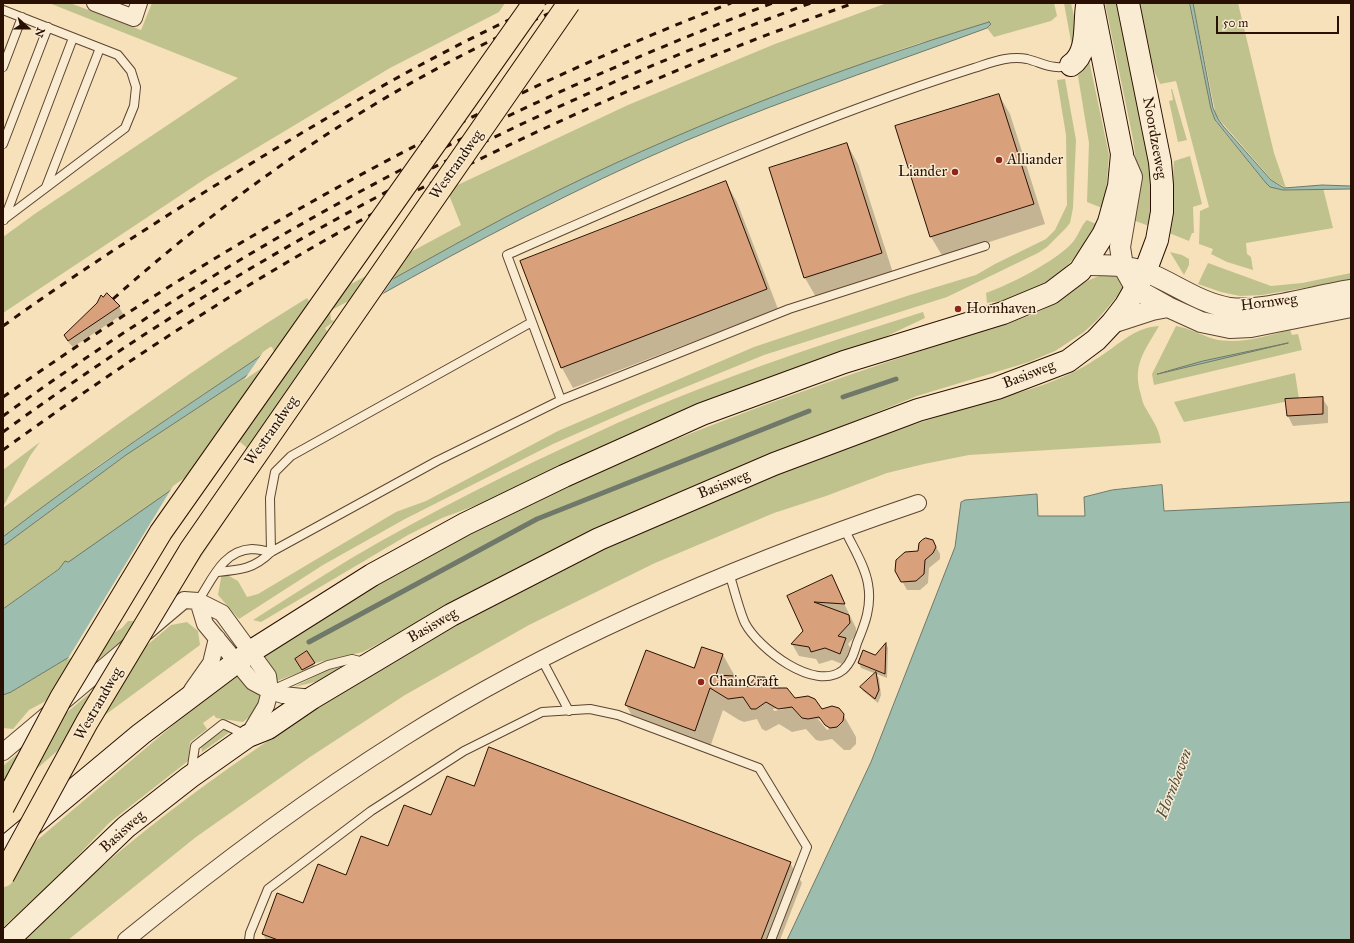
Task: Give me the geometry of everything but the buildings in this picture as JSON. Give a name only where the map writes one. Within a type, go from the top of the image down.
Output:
[{"type":"highway","name":"Westrandweg","points":[[3,807],[61,698],[161,532],[534,3]]},
{"type":"highway","name":"Westrandweg","points":[[3,876],[87,722],[191,549],[569,3]]},
{"type":"main road","points":[[1071,65],[1076,62],[1082,52],[1088,3]]},
{"type":"main road","name":"Noordzeeweg","points":[[1086,265],[1103,235],[1115,206],[1119,186],[1122,154],[1092,3]]},
{"type":"main road","name":"Noordzeeweg","points":[[1128,3],[1160,162],[1162,185],[1162,212],[1157,240],[1141,280]]},
{"type":"main road","points":[[3,849],[96,771],[244,657],[372,575],[465,524],[564,476],[702,414],[844,362],[1003,313],[1051,293],[1086,265]]},
{"type":"main road","name":"Basisweg","points":[[8,940],[88,866],[126,826],[190,777],[248,736],[268,728],[312,698],[451,615],[599,539],[668,508],[843,438],[918,410],[997,388],[1068,361],[1096,340],[1112,323],[1141,280]]},
{"type":"street","points":[[95,3],[136,10]]},
{"type":"street","name":"Noordzeeweg","points":[[1122,154],[1132,177],[1120,248],[1123,266],[1141,280]]},
{"type":"street","points":[[1086,265],[1123,266]]},
{"type":"street","name":"Hornweg","points":[[1141,280],[1231,308],[1244,308],[1282,303],[1351,290]]},
{"type":"street","name":"Hornweg","points":[[1141,280],[1168,307],[1201,322],[1230,328],[1251,327],[1351,307]]},
{"type":"street","points":[[1112,323],[1152,310],[1168,307]]},
{"type":"street","points":[[126,940],[186,891],[300,807],[404,737],[542,660],[624,619],[729,573],[844,528],[918,503]]},
{"type":"street","points":[[4,749],[184,600],[198,601],[222,613],[244,657]]},
{"type":"street","points":[[198,601],[205,624],[217,638],[268,676],[270,691],[282,695],[312,698]]},
{"type":"street","points":[[185,701],[211,663],[217,638]]},
{"type":"street","name":"Basisweg","points":[[248,736],[266,706],[270,691]]},
{"type":"lane","points":[[3,10],[118,55],[131,71],[136,87],[134,106],[125,128],[3,220]]},
{"type":"lane","points":[[3,67],[22,17]]},
{"type":"lane","points":[[3,144],[48,28]]},
{"type":"lane","points":[[3,220],[73,38]]},
{"type":"lane","points":[[46,188],[100,48]]},
{"type":"lane","points":[[561,400],[507,254],[714,164],[858,108],[935,81],[998,61],[1015,58],[1027,59],[1052,67],[1062,68],[1071,65]]},
{"type":"lane","points":[[217,572],[238,570],[260,563],[271,552],[438,461],[561,400],[790,309],[985,246]]},
{"type":"lane","points":[[271,552],[270,498],[275,472],[291,456],[532,322]]},
{"type":"lane","points":[[729,573],[745,622],[762,642],[784,661],[803,672],[821,677],[836,674],[848,665],[851,659],[867,619],[869,607],[868,582],[844,528]]},
{"type":"lane","points":[[198,601],[220,565],[229,556],[252,549],[271,552]]},
{"type":"lane","points":[[270,691],[328,665],[352,659],[370,663]]},
{"type":"lane","points":[[542,660],[569,711]]},
{"type":"lane","points":[[249,940],[250,933],[268,889],[371,811],[464,751],[542,712],[590,709],[618,715],[759,768],[807,847],[771,940]]},
{"type":"green space","points":[[49,3],[70,3],[141,30],[152,3],[505,3],[499,12],[390,68],[208,177],[3,313],[3,237],[36,213],[238,78]]},
{"type":"green space","points":[[887,3],[1054,3],[1057,16],[1051,21],[994,37],[987,28],[990,26],[920,43],[761,102],[629,157],[531,204],[331,313],[336,320],[325,328],[339,352],[170,603],[44,702],[29,710],[13,729],[3,728],[3,695],[11,692],[121,626],[68,562],[3,609],[3,546],[126,455],[275,357],[271,349],[99,465],[3,537],[3,508],[115,426],[268,322],[307,298],[312,305],[461,225],[447,190],[628,105],[775,44]]},
{"type":"green space","points":[[1064,3],[1071,3],[1078,34],[1072,47]]},
{"type":"green space","points":[[1105,3],[1119,3],[1151,162],[1152,201],[1149,226],[1130,219],[1137,170],[1133,139]]},
{"type":"green space","points":[[1138,3],[1190,3],[1211,109],[1215,121],[1266,183],[1283,190],[1323,188],[1333,228],[1246,243],[1247,254],[1251,257],[1253,270],[1227,262],[1211,254],[1213,249],[1199,244],[1200,211],[1209,207],[1176,81],[1160,84],[1149,59]]},
{"type":"green space","points":[[1193,3],[1238,3],[1274,153],[1286,188],[1272,180],[1216,116]]},
{"type":"green space","points":[[1089,60],[1109,155],[1106,191],[1102,208],[1087,202],[1089,143],[1078,76]]},
{"type":"green space","points":[[1065,79],[1076,140],[1073,208],[1070,223],[1047,247],[1038,253],[947,297],[764,355],[644,404],[553,444],[405,519],[323,565],[239,619],[218,595],[222,572],[238,581],[247,597],[258,594],[396,512],[426,501],[558,431],[754,347],[910,295],[976,275],[1046,239],[1055,230],[1067,205],[1066,135],[1057,80]]},
{"type":"green space","points":[[1171,89],[1187,140],[1178,142],[1169,101],[1173,100]]},
{"type":"green space","points":[[1190,156],[1202,204],[1193,207],[1194,233],[1192,233],[1189,241],[1169,233],[1174,161]]},
{"type":"green space","points":[[1087,220],[1096,224],[1090,236],[1065,268],[1045,286],[1021,298],[987,303],[986,293],[1032,272],[1065,250],[1074,240]]},
{"type":"green space","points":[[1170,252],[1182,255],[1189,259],[1189,265],[1184,275]]},
{"type":"green space","points":[[1208,263],[1271,286],[1302,283],[1351,273],[1351,280],[1262,295],[1240,296],[1221,292],[1198,284]]},
{"type":"green space","points":[[1107,274],[1118,275],[1124,286],[1120,293],[1097,320],[1084,332],[1055,351],[1029,362],[917,396],[664,498],[558,548],[363,652],[315,663],[306,651],[295,659],[303,671],[277,681],[274,671],[262,654],[428,557],[513,513],[599,472],[699,430],[801,392],[1029,316],[1050,306],[1089,280]]},
{"type":"green space","points":[[923,312],[925,318],[870,344],[485,502],[442,518],[408,535],[261,622],[253,620],[350,559],[411,525],[472,492],[567,446],[637,414],[718,382],[841,338]]},
{"type":"green space","points":[[1159,326],[1144,351],[1138,375],[1144,406],[1157,428],[1161,443],[969,455],[924,464],[887,473],[826,496],[774,513],[655,563],[529,625],[405,695],[310,757],[196,837],[68,940],[22,940],[61,903],[143,832],[230,767],[365,678],[458,623],[506,597],[651,525],[751,483],[862,442],[974,405],[1026,391],[1071,374],[1133,334],[1150,327]]},
{"type":"green space","points":[[1176,326],[1224,341],[1252,339],[1290,330],[1292,335],[1298,334],[1302,350],[1154,385],[1152,374]],"holes":[[[1287,343],[1158,374],[1157,373]]]},
{"type":"green space","points":[[1295,373],[1299,399],[1184,422],[1174,402]]},
{"type":"green space","points":[[40,442],[30,456],[3,507],[3,470]]},
{"type":"green space","points":[[187,622],[198,631],[200,645],[63,746],[3,798],[3,766],[171,625]]},
{"type":"green space","points":[[343,667],[319,681],[294,687],[329,669]]},
{"type":"green space","points":[[237,671],[246,687],[263,697],[253,714],[243,722],[216,718],[214,715],[203,723],[207,729],[190,742],[188,761],[109,823],[52,883],[3,927],[3,869]]},
{"type":"green space","points":[[224,730],[230,732],[202,752],[201,746]]},
{"type":"water","points":[[1190,3],[1193,3],[1213,108],[1223,126],[1271,180],[1284,188],[1322,185],[1351,186],[1351,189],[1283,190],[1270,187],[1266,183],[1215,120],[1211,109]]},
{"type":"water","points":[[989,22],[991,24],[987,28],[770,107],[684,141],[564,197],[411,278],[336,320],[331,313],[506,217],[642,151],[756,103],[814,81],[931,40]]},
{"type":"water","points":[[1288,343],[1158,374],[1157,374],[1203,361]]},
{"type":"water","points":[[271,349],[275,357],[126,455],[3,546],[3,537],[68,488]]},
{"type":"water","points":[[227,451],[127,619],[121,626],[11,692],[3,695],[3,609],[59,569],[65,561],[68,562]]},
{"type":"water","points":[[1162,485],[1164,511],[1351,502],[1351,940],[787,940],[871,762],[955,547],[961,502],[965,500],[1037,494],[1038,516],[1085,516],[1084,497],[1112,490]]},
{"type":"pier","points":[[395,276],[380,298],[337,322],[331,320],[330,311]]},
{"type":"pier","points":[[272,347],[277,358],[244,380],[263,352]]},
{"type":"pier","points":[[240,442],[253,456],[136,621],[128,621],[122,628],[67,660],[173,486],[226,449]]},
{"type":"waterway","points":[[843,397],[896,379]]},
{"type":"waterway","points":[[309,642],[537,519],[809,411]]},
{"type":"railway","points":[[3,326],[137,235],[308,129],[408,72],[476,36],[546,3]]},
{"type":"railway","points":[[113,299],[219,211],[274,170],[331,132],[389,96],[448,63],[573,3]]},
{"type":"railway","points":[[3,397],[89,338],[176,282],[355,178],[447,130],[540,85],[634,42],[731,3]]},
{"type":"railway","points":[[3,416],[93,353],[185,294],[279,237],[374,184],[471,134],[570,87],[773,3]]},
{"type":"railway","points":[[3,432],[98,365],[194,303],[292,244],[392,189],[597,89],[703,45],[811,3]]},
{"type":"railway","points":[[3,450],[116,371],[232,296],[291,260],[412,193],[474,162],[614,97],[709,57],[854,3]]},
{"type":"place","name":"Alliander","points":[[999,160]]},
{"type":"place","name":"Liander","points":[[955,172]]},
{"type":"place","name":"Hornhaven","points":[[958,309]]},
{"type":"place","name":"ChainCraft","points":[[701,682]]}]
